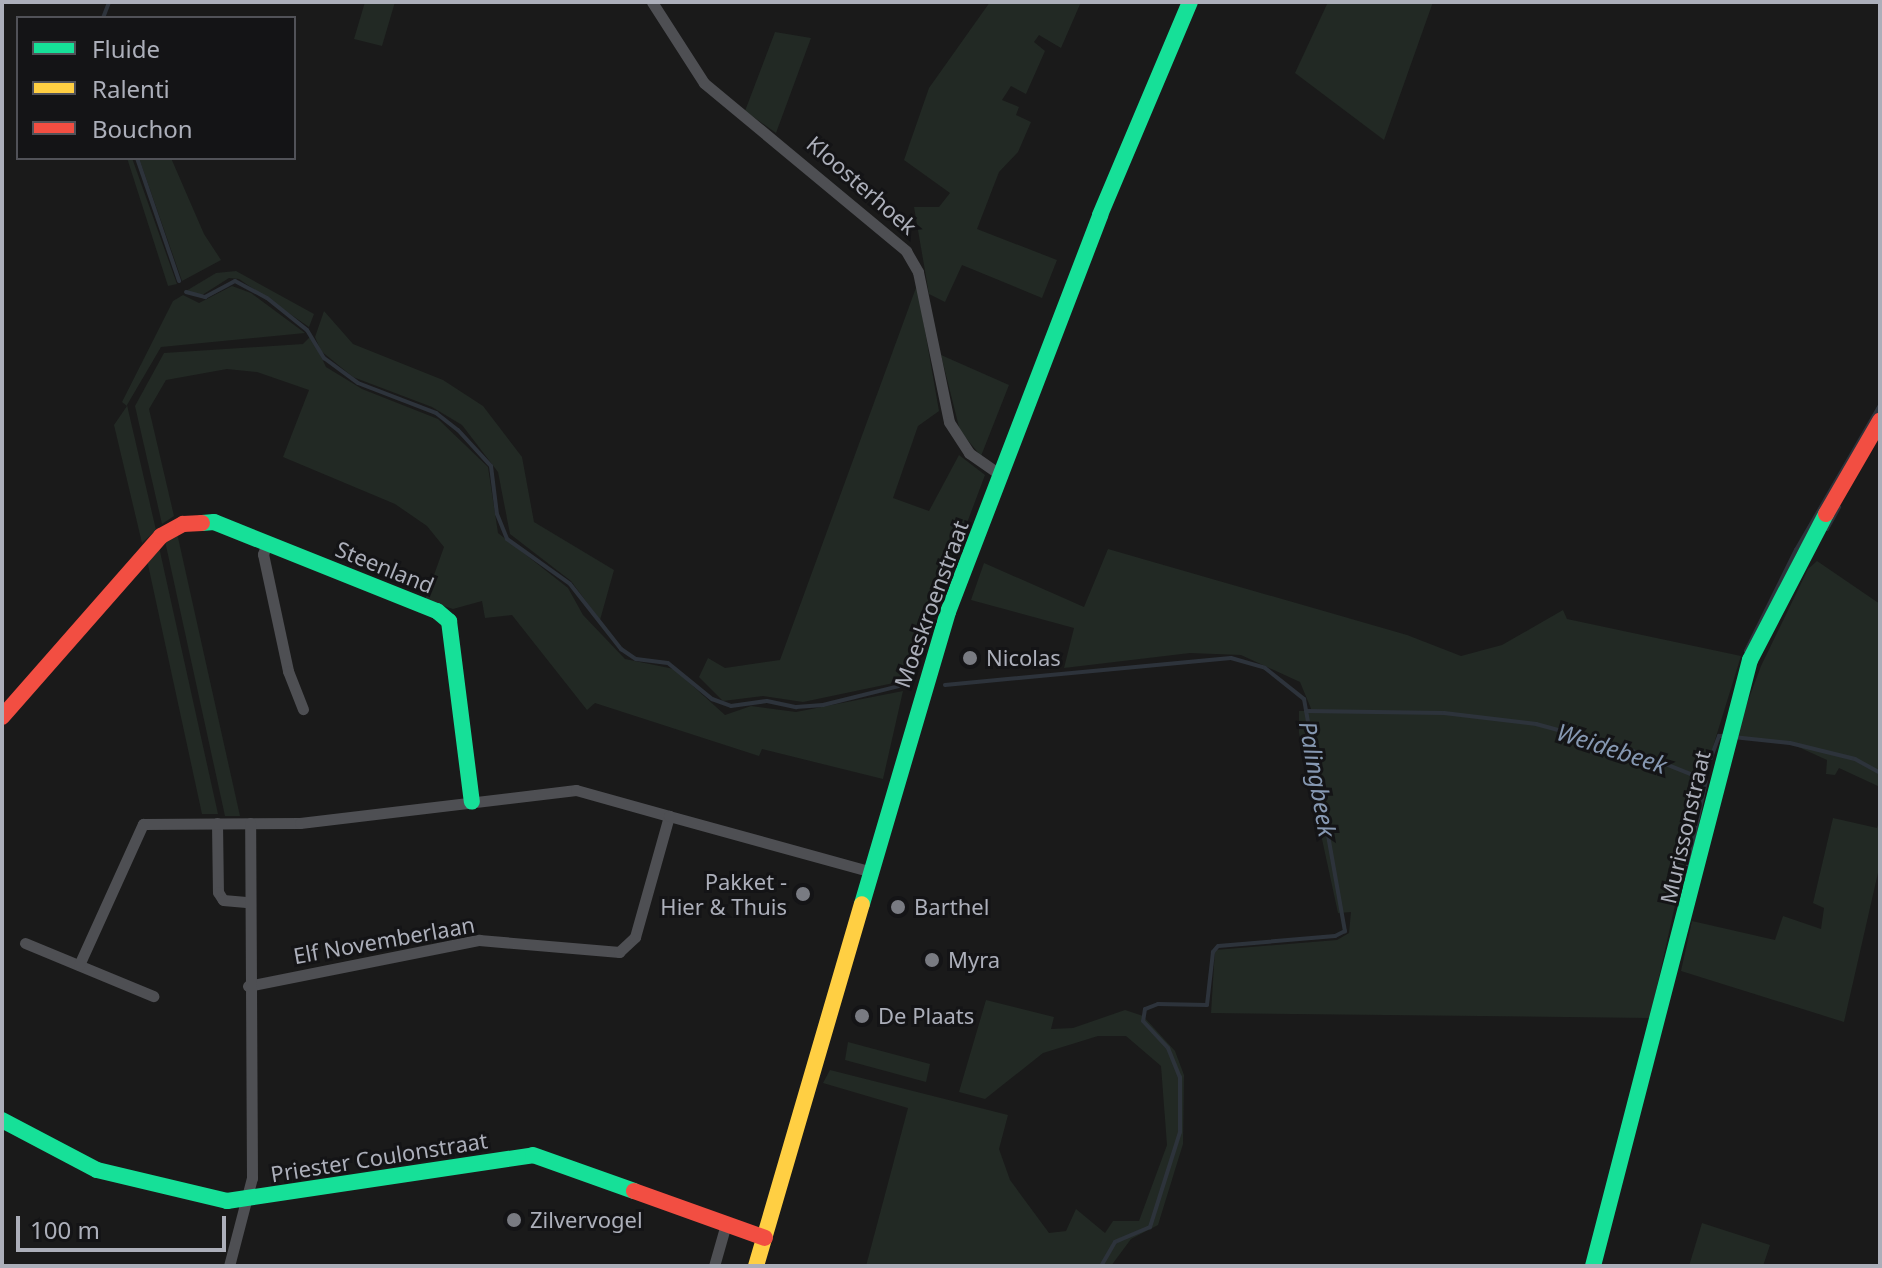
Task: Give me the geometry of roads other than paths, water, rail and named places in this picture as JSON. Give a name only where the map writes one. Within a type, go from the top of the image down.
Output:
[{"type":"street","name":"Kloosterhoek","points":[[652,2],[704,83],[906,251],[918,272],[949,422],[969,453],[1001,475]]},
{"type":"street","name":"Moeskroenstraat","points":[[756,1266],[927,674],[1001,475],[1190,2]]},
{"type":"street","name":"Murissonstraat","points":[[1593,1266],[1750,660],[1805,550],[1880,421]]},
{"type":"street","name":"Steenland","points":[[2,717],[168,531],[199,520],[267,543],[437,611],[449,621],[472,802]]},
{"type":"street","points":[[267,543],[263,554],[284,656],[303,709]]},
{"type":"street","points":[[79,965],[143,824],[300,823],[576,790],[868,871]]},
{"type":"street","name":"Elf Novemberlaan","points":[[248,986],[479,940],[619,952],[635,937],[669,816]]},
{"type":"street","points":[[217,823],[218,892],[223,900],[246,902]]},
{"type":"street","points":[[229,1266],[248,1201],[246,902],[250,823]]},
{"type":"street","points":[[25,943],[153,996]]},
{"type":"street","name":"Priester Coulonstraat","points":[[2,1120],[97,1170],[227,1201],[248,1201],[533,1155],[765,1238]]},
{"type":"street","points":[[714,1266],[726,1224]]},
{"type":"waterway","points":[[104,16],[109,2]]},
{"type":"waterway","points":[[138,160],[179,281]]},
{"type":"waterway","name":"Palingbeek","points":[[186,292],[205,297],[235,281],[267,298],[307,330],[324,358],[358,383],[436,413],[458,430],[491,466],[497,514],[507,539],[570,584],[621,649],[636,659],[668,663],[712,699],[731,706],[767,701],[796,707],[823,705],[899,686]]},
{"type":"waterway","points":[[1746,651],[1796,550],[1880,405]]},
{"type":"waterway","points":[[1827,529],[1839,507]]},
{"type":"waterway","name":"Palingbeek","points":[[945,685],[1231,658],[1265,668],[1304,699],[1345,931],[1335,936],[1218,946],[1213,952],[1207,1005],[1158,1004],[1145,1009],[1143,1021],[1168,1048],[1180,1077],[1180,1132],[1150,1227],[1115,1242],[1101,1266]]},
{"type":"waterway","name":"Weidebeek","points":[[1306,711],[1444,713],[1536,724],[1628,749],[1703,779],[1719,736],[1724,736]]},
{"type":"waterway","name":"Weidebeek","points":[[1733,737],[1790,743],[1855,759],[1880,773]]},
{"type":"waterway","points":[[1686,875],[1706,781]]},
{"type":"place","name":"Nicolas","points":[[970,658]]},
{"type":"place","name":"Pakket - Hier & Thuis","points":[[803,894]]},
{"type":"place","name":"Barthel","points":[[898,907]]},
{"type":"place","name":"Myra","points":[[932,960]]},
{"type":"place","name":"De Plaats","points":[[862,1016]]},
{"type":"place","name":"Zilvervogel","points":[[514,1220]]}]
